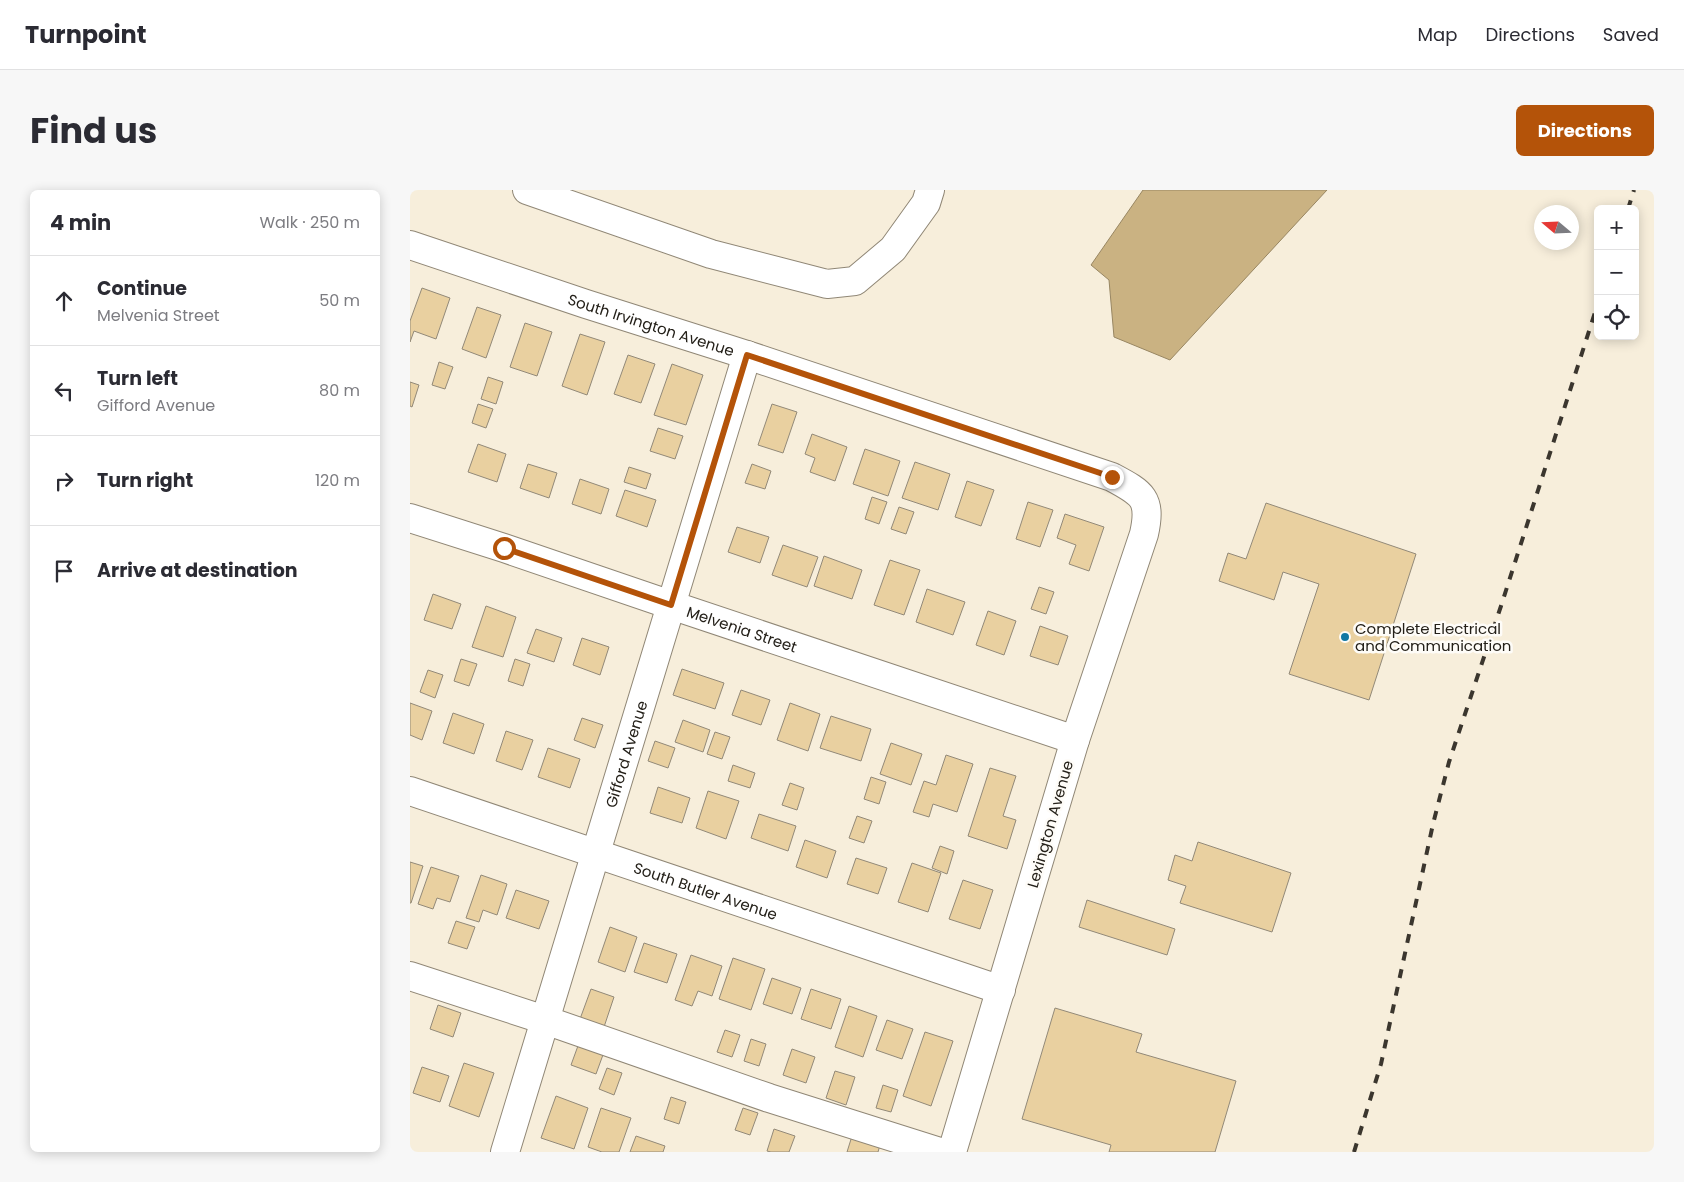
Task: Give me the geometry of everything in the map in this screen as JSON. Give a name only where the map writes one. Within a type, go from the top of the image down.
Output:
[{"type":"street","points":[[527,190],[711,254],[827,284],[855,281],[893,249],[933,194]]},
{"type":"street","name":"South Irvington Avenue","points":[[410,245],[1112,477],[1129,486],[1143,498]]},
{"type":"street","name":"Gifford Avenue","points":[[505,1152],[747,355]]},
{"type":"street","name":"Lexington Avenue","points":[[952,1152],[1075,740],[1144,534],[1148,515],[1143,498]]},
{"type":"street","name":"Melvenia Street","points":[[410,518],[1075,740]]},
{"type":"street","name":"South Butler Avenue","points":[[410,791],[1001,990]]},
{"type":"street","points":[[410,976],[545,1020],[769,1098],[940,1152]]},
{"type":"shaded area","points":[[1143,190],[1327,190],[1170,360],[1114,337],[1109,280],[1091,265]]},
{"type":"building","points":[[422,288],[450,298],[436,339],[414,331],[410,342],[410,321]]},
{"type":"building","points":[[477,307],[501,315],[486,358],[462,349]]},
{"type":"building","points":[[525,323],[552,332],[537,376],[510,367]]},
{"type":"building","points":[[580,334],[605,342],[587,395],[562,386]]},
{"type":"building","points":[[628,355],[655,364],[641,403],[614,394]]},
{"type":"building","points":[[439,362],[453,367],[445,389],[432,385]]},
{"type":"building","points":[[672,364],[703,375],[686,425],[654,415]]},
{"type":"building","points":[[488,377],[503,382],[496,404],[481,399]]},
{"type":"building","points":[[410,382],[419,385],[412,407],[410,406]]},
{"type":"building","points":[[478,404],[493,409],[486,428],[472,423]]},
{"type":"building","points":[[772,404],[797,412],[783,453],[758,445]]},
{"type":"building","points":[[658,428],[683,436],[675,459],[650,451]]},
{"type":"building","points":[[812,434],[847,447],[835,481],[810,472],[815,458],[805,454]]},
{"type":"building","points":[[478,444],[506,454],[497,482],[468,472]]},
{"type":"building","points":[[865,449],[900,461],[888,496],[853,484]]},
{"type":"building","points":[[915,462],[950,474],[938,510],[902,498]]},
{"type":"building","points":[[528,464],[557,473],[549,498],[520,488]]},
{"type":"building","points":[[752,464],[771,471],[765,489],[745,483]]},
{"type":"building","points":[[629,467],[651,474],[646,489],[624,482]]},
{"type":"building","points":[[580,479],[609,489],[601,514],[572,504]]},
{"type":"building","points":[[967,481],[994,490],[981,526],[955,517]]},
{"type":"building","points":[[625,490],[656,500],[647,527],[616,516]]},
{"type":"building","points":[[872,497],[887,502],[879,524],[865,519]]},
{"type":"building","points":[[1028,502],[1053,510],[1040,547],[1016,539]]},
{"type":"building","name":"Complete Electrical and Communication","points":[[1266,503],[1416,554],[1369,700],[1289,674],[1319,584],[1283,572],[1274,600],[1219,581],[1228,553],[1246,559]]},
{"type":"building","points":[[899,507],[914,512],[906,534],[891,529]]},
{"type":"building","points":[[1065,514],[1104,527],[1089,571],[1069,564],[1076,545],[1057,538]]},
{"type":"building","points":[[737,527],[769,537],[760,563],[728,552]]},
{"type":"building","points":[[783,545],[818,557],[807,587],[772,575]]},
{"type":"building","points":[[824,556],[862,570],[852,599],[814,586]]},
{"type":"building","points":[[890,560],[920,570],[904,615],[874,605]]},
{"type":"building","points":[[1039,587],[1054,592],[1046,614],[1031,609]]},
{"type":"building","points":[[927,589],[965,602],[953,635],[916,622]]},
{"type":"building","points":[[433,594],[461,604],[452,629],[424,620]]},
{"type":"building","points":[[486,606],[516,617],[503,657],[472,647]]},
{"type":"building","points":[[988,611],[1016,621],[1004,655],[976,645]]},
{"type":"building","points":[[1040,626],[1068,636],[1058,665],[1030,656]]},
{"type":"building","points":[[536,629],[562,638],[554,662],[527,653]]},
{"type":"building","points":[[582,638],[609,647],[600,675],[573,665]]},
{"type":"building","points":[[461,659],[477,664],[469,686],[454,681]]},
{"type":"building","points":[[515,659],[530,664],[523,686],[508,681]]},
{"type":"building","points":[[682,669],[724,683],[715,709],[673,695]]},
{"type":"building","points":[[428,670],[443,675],[435,698],[420,692]]},
{"type":"building","points":[[741,690],[770,700],[761,725],[732,715]]},
{"type":"building","points":[[410,703],[432,711],[422,740],[410,735]]},
{"type":"building","points":[[790,703],[820,714],[808,751],[777,740]]},
{"type":"building","points":[[453,713],[484,724],[474,754],[443,743]]},
{"type":"building","points":[[831,716],[871,729],[861,761],[820,748]]},
{"type":"building","points":[[582,718],[603,725],[595,748],[574,740]]},
{"type":"building","points":[[683,720],[710,730],[703,752],[675,742]]},
{"type":"building","points":[[506,731],[533,740],[522,770],[496,761]]},
{"type":"building","points":[[715,732],[730,737],[722,759],[707,754]]},
{"type":"building","points":[[655,741],[675,748],[668,768],[648,761]]},
{"type":"building","points":[[891,743],[922,754],[911,785],[880,774]]},
{"type":"building","points":[[548,748],[580,759],[570,788],[538,777]]},
{"type":"building","points":[[946,755],[973,764],[957,812],[933,804],[929,817],[913,812],[924,781],[936,785]]},
{"type":"building","points":[[733,765],[755,773],[750,788],[728,781]]},
{"type":"building","points":[[990,768],[1016,776],[1003,816],[1016,820],[1007,849],[968,836]]},
{"type":"building","points":[[871,777],[886,782],[879,804],[864,799]]},
{"type":"building","points":[[790,783],[804,788],[797,810],[782,805]]},
{"type":"building","points":[[658,787],[690,798],[682,823],[650,813]]},
{"type":"building","points":[[708,791],[739,801],[726,839],[696,828]]},
{"type":"building","points":[[759,814],[796,826],[788,851],[751,838]]},
{"type":"building","points":[[857,816],[872,821],[864,843],[849,838]]},
{"type":"building","points":[[805,840],[836,851],[827,878],[796,867]]},
{"type":"building","points":[[1198,842],[1291,873],[1272,932],[1180,903],[1186,886],[1168,880],[1175,855],[1192,861]]},
{"type":"building","points":[[940,846],[954,851],[947,874],[932,868]]},
{"type":"building","points":[[856,858],[887,868],[878,894],[847,884]]},
{"type":"building","points":[[410,862],[423,866],[411,903],[410,903]]},
{"type":"building","points":[[912,863],[941,873],[928,912],[898,902]]},
{"type":"building","points":[[431,867],[459,876],[450,902],[437,898],[433,909],[418,904]]},
{"type":"building","points":[[481,875],[507,884],[497,915],[483,910],[479,922],[466,918]]},
{"type":"building","points":[[963,880],[993,890],[980,929],[949,919]]},
{"type":"building","points":[[516,890],[549,901],[539,929],[506,918]]},
{"type":"building","points":[[1087,900],[1175,929],[1167,955],[1079,927]]},
{"type":"building","points":[[456,921],[475,927],[467,949],[448,943]]},
{"type":"building","points":[[610,927],[637,937],[625,972],[598,962]]},
{"type":"building","points":[[644,943],[677,954],[667,983],[634,972]]},
{"type":"building","points":[[691,955],[722,966],[712,996],[698,991],[692,1006],[675,1000]]},
{"type":"building","points":[[733,958],[765,969],[751,1010],[719,999]]},
{"type":"building","points":[[772,978],[801,988],[792,1014],[763,1004]]},
{"type":"building","points":[[591,989],[614,997],[604,1027],[580,1019]]},
{"type":"building","points":[[811,989],[841,999],[831,1029],[801,1019]]},
{"type":"building","points":[[438,1005],[461,1013],[453,1037],[430,1029]]},
{"type":"building","points":[[849,1006],[877,1016],[863,1057],[835,1047]]},
{"type":"building","points":[[1055,1008],[1142,1034],[1136,1052],[1236,1081],[1215,1152],[1109,1152],[1111,1145],[1022,1119]]},
{"type":"building","points":[[887,1020],[913,1029],[902,1059],[876,1050]]},
{"type":"building","points":[[725,1030],[740,1035],[732,1057],[717,1052]]},
{"type":"building","points":[[925,1032],[953,1041],[931,1106],[903,1096]]},
{"type":"building","points":[[751,1039],[766,1044],[759,1066],[744,1061]]},
{"type":"building","points":[[579,1043],[604,1052],[596,1074],[571,1065]]},
{"type":"building","points":[[792,1049],[815,1057],[806,1083],[783,1075]]},
{"type":"building","points":[[464,1063],[494,1073],[479,1117],[449,1106]]},
{"type":"building","points":[[422,1067],[449,1076],[440,1102],[413,1093]]},
{"type":"building","points":[[607,1068],[622,1073],[614,1095],[599,1089]]},
{"type":"building","points":[[835,1071],[855,1077],[846,1105],[826,1098]]},
{"type":"building","points":[[883,1085],[898,1090],[891,1112],[876,1108]]},
{"type":"building","points":[[556,1096],[588,1108],[574,1149],[541,1138]]},
{"type":"building","points":[[671,1097],[686,1102],[679,1124],[664,1119]]},
{"type":"building","points":[[601,1108],[631,1118],[619,1152],[602,1152],[588,1147]]},
{"type":"building","points":[[743,1108],[758,1113],[750,1135],[735,1130]]},
{"type":"building","points":[[774,1129],[795,1136],[789,1152],[767,1151]]},
{"type":"building","points":[[636,1136],[665,1146],[663,1152],[630,1152]]},
{"type":"building","points":[[852,1136],[880,1145],[878,1152],[847,1152]]},
{"type":"railway","points":[[1629,205],[1634,190]]},
{"type":"railway","points":[[1354,1152],[1381,1064],[1433,824],[1449,762],[1594,315]]},
{"type":"place","name":"Complete Electrical and Communication","points":[[1345,637]]},
{"type":"route","points":[[504,548],[671,605],[747,355],[1112,477]]}]
